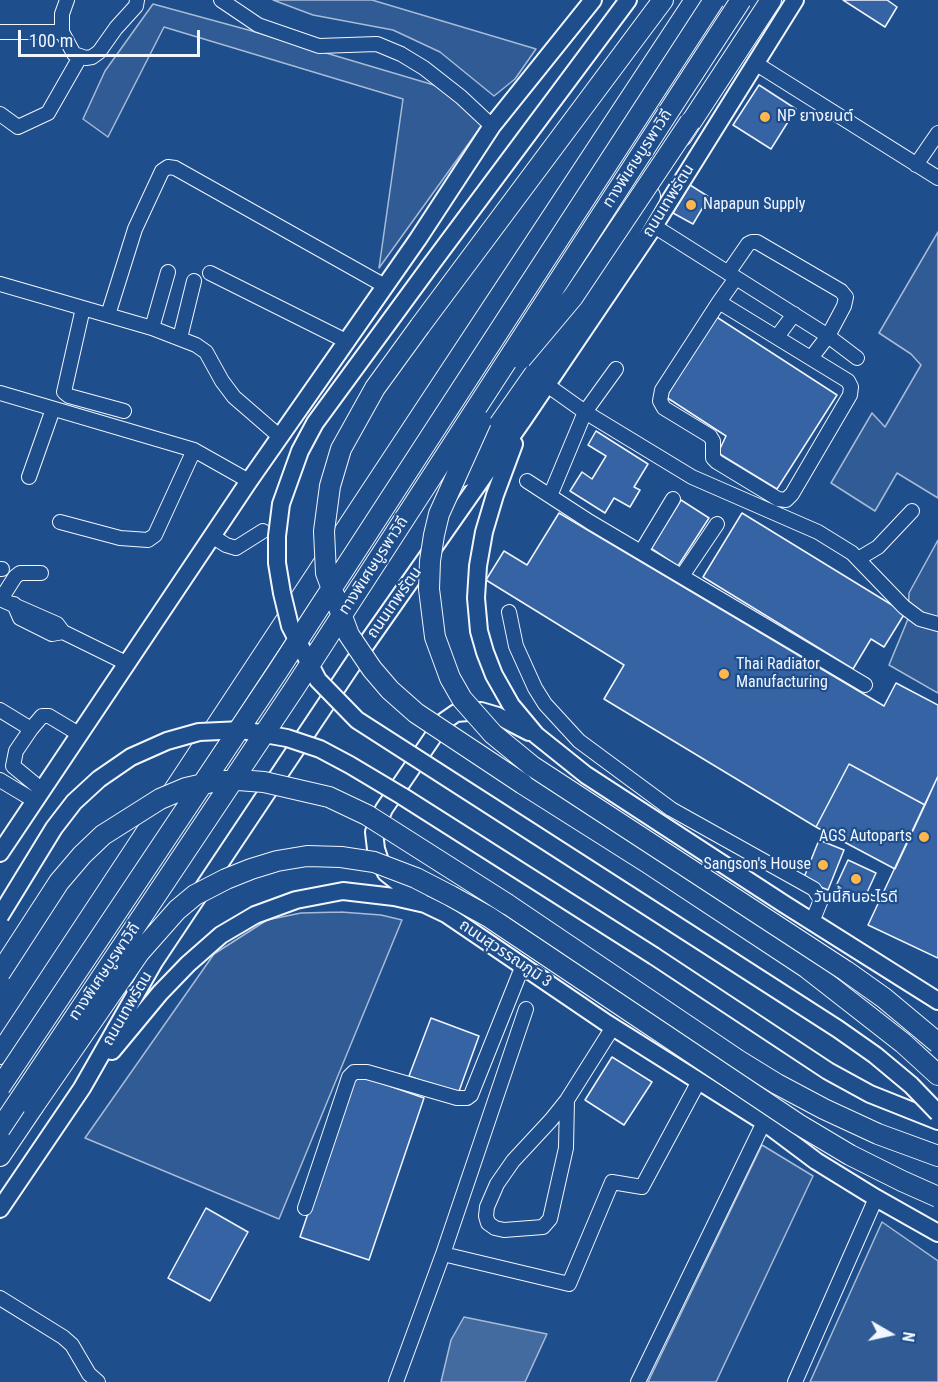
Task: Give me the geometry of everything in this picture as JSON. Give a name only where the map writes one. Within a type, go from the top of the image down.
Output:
[{"type":"highway","points":[[663,0],[375,388],[341,449],[330,486],[324,531],[326,573],[349,636],[390,690],[416,713],[807,968],[876,1021],[938,1075]]},
{"type":"highway","points":[[0,1054],[695,0]]},
{"type":"highway","name":"ทางพิเศษบูรพาวิถี","points":[[0,1088],[278,671],[714,0]]},
{"type":"highway","name":"ทางพิเศษบูรพาวิถี","points":[[0,1130],[294,689],[741,0]]},
{"type":"highway","points":[[0,1130],[747,0]]},
{"type":"highway","points":[[771,0],[573,297],[525,354],[493,399],[472,439],[440,514],[434,535],[429,589],[435,637],[450,678],[475,716],[532,766],[836,965],[884,998],[938,1042]]},
{"type":"highway","points":[[0,973],[59,882],[103,835],[133,815],[160,799],[186,788],[212,782],[238,780],[298,788],[329,797],[367,815],[507,904],[777,1084],[845,1119],[938,1156]]},
{"type":"highway","points":[[0,1156],[120,979],[158,929],[177,910],[195,895],[251,869],[277,861],[307,856],[341,857],[374,862],[416,878],[461,901],[489,917],[798,1124],[850,1155],[938,1197]]},
{"type":"main road","points":[[0,853],[279,436],[385,286],[492,126],[592,0]]},
{"type":"main road","points":[[628,0],[315,423],[300,451],[282,504],[276,536],[282,593],[290,626],[318,680],[357,720],[838,1029],[911,1084],[938,1113]]},
{"type":"main road","name":"ถนนเทพรัตน","points":[[0,1209],[82,1088],[154,963],[362,650],[523,420],[654,226],[795,0]]},
{"type":"main road","points":[[523,420],[484,531],[478,566],[476,598],[479,631],[494,675],[511,705],[536,735],[586,775],[938,1001]]},
{"type":"main road","points":[[425,904],[386,873],[380,861],[374,832],[384,809],[443,722],[456,713],[481,711],[498,716],[536,735]]},
{"type":"main road","points":[[0,916],[54,828],[74,802],[99,779],[130,757],[166,741],[199,732],[242,730],[287,738],[320,749],[412,802],[654,956],[828,1071],[870,1094],[938,1120]]},
{"type":"main road","name":"ถนนสุวรรณภูมิ 3","points":[[82,1088],[160,993],[221,935],[255,915],[296,900],[343,891],[374,894],[425,904],[447,914],[613,1027],[764,1122],[816,1161],[938,1233]]},
{"type":"street","points":[[67,0],[62,14],[62,32],[70,49],[80,57],[92,57],[99,52],[116,27],[136,6],[137,0]]},
{"type":"street","points":[[221,0],[258,24],[319,46],[377,44],[401,54],[461,97],[492,126]]},
{"type":"street","points":[[0,32],[62,32]]},
{"type":"street","points":[[0,114],[18,127],[48,113],[80,57]]},
{"type":"street","points":[[755,63],[938,178]]},
{"type":"street","points":[[916,165],[938,133]]},
{"type":"street","points":[[108,315],[135,229],[162,171],[168,167],[175,168],[385,286]]},
{"type":"street","points":[[654,226],[828,336],[857,358]]},
{"type":"street","points":[[719,302],[848,381],[850,395],[792,494],[786,500],[778,499],[717,462],[713,458],[713,441],[710,436],[664,408],[660,401],[662,390],[719,302],[748,244],[752,242],[757,242],[842,291],[846,297],[844,306],[828,336],[812,358]]},
{"type":"street","points":[[153,328],[168,272]]},
{"type":"street","points":[[210,273],[346,342]]},
{"type":"street","points":[[180,338],[194,281]]},
{"type":"street","points":[[0,284],[153,328],[180,338],[206,352],[234,397],[279,436]]},
{"type":"street","points":[[83,308],[64,392],[69,396],[124,411]]},
{"type":"street","points":[[777,337],[794,314]]},
{"type":"street","points":[[550,496],[585,412],[616,369]]},
{"type":"street","points":[[547,385],[585,412],[692,477],[818,532],[852,553],[904,607],[920,618],[938,624]]},
{"type":"street","points":[[0,393],[194,450],[249,481]]},
{"type":"street","points":[[29,477],[52,409]]},
{"type":"street","points":[[60,522],[120,538],[148,540],[155,535],[194,450]]},
{"type":"street","points":[[527,481],[866,686]]},
{"type":"street","points":[[641,552],[673,499]]},
{"type":"street","points":[[858,559],[878,547],[912,512]]},
{"type":"street","points":[[682,576],[717,524]]},
{"type":"street","points":[[212,536],[226,546],[236,548],[263,531]]},
{"type":"street","points":[[41,573],[20,573],[15,577],[5,601],[57,624],[63,632],[126,663]]},
{"type":"street","points":[[509,612],[516,646],[535,688],[545,704],[579,741],[671,809],[814,890],[821,900],[812,922]]},
{"type":"street","points":[[0,710],[31,729]]},
{"type":"street","points":[[38,796],[13,766],[16,751],[42,716],[49,716],[79,735]]},
{"type":"street","points":[[0,780],[38,796]]},
{"type":"street","points":[[305,1208],[349,1077],[354,1072],[367,1072],[457,1098],[467,1098],[471,1095],[523,965]]},
{"type":"street","points":[[396,1382],[443,1254],[526,1009]]},
{"type":"street","points":[[567,1100],[566,1148],[550,1219],[543,1227],[504,1230],[495,1228],[488,1223],[486,1216],[487,1207],[497,1184],[513,1161],[567,1100],[613,1027]]},
{"type":"street","points":[[443,1254],[569,1284],[612,1182],[642,1187],[699,1081]]},
{"type":"street","points":[[638,1382],[764,1122]]},
{"type":"street","points":[[795,1382],[876,1198]]},
{"type":"street","points":[[0,1298],[63,1337],[72,1345],[89,1374],[98,1382]]},
{"type":"shaded area","points":[[273,0],[372,0],[536,49],[515,79],[494,96],[440,52],[393,30],[313,15]]},
{"type":"shaded area","points":[[153,4],[444,88],[482,125],[379,268],[403,99],[164,27],[108,137],[83,119],[105,71]]},
{"type":"shaded area","points":[[938,232],[938,498],[897,473],[875,511],[831,483],[872,413],[885,427],[921,365],[911,354],[879,333]]},
{"type":"shaded area","points":[[938,540],[938,693],[889,665],[908,619],[909,593]]},
{"type":"shaded area","points":[[341,912],[381,915],[402,920],[279,1219],[85,1138],[214,954],[267,920],[301,913]]},
{"type":"shaded area","points":[[762,1145],[813,1176],[716,1382],[648,1382]]},
{"type":"shaded area","points":[[882,1222],[938,1261],[938,1382],[810,1382]]},
{"type":"shaded area","points":[[464,1317],[547,1334],[525,1382],[441,1382],[451,1340]]},
{"type":"building","points":[[843,0],[887,0],[897,7],[885,27]]},
{"type":"building","name":"NP ยางยนต์","points":[[759,85],[796,109],[771,149],[733,125]]},
{"type":"building","name":"Napapun Supply","points":[[690,185],[709,197],[693,224],[673,213]]},
{"type":"building","points":[[715,316],[837,395],[777,489],[718,453],[726,436],[666,397]]},
{"type":"building","points":[[596,431],[648,464],[634,487],[640,490],[630,507],[614,498],[605,513],[570,491],[582,472],[592,479],[606,456],[588,445]]},
{"type":"building","points":[[681,500],[709,518],[678,566],[651,548]]},
{"type":"building","name":"Thai Radiator Manufacturing","points":[[559,513],[884,706],[896,683],[938,705],[938,776],[925,805],[849,764],[816,827],[604,699],[624,665],[486,580],[504,551],[527,565]]},
{"type":"building","points":[[742,513],[905,613],[884,647],[871,639],[853,669],[703,577]]},
{"type":"building","points":[[849,764],[925,805],[895,869],[816,827]]},
{"type":"building","name":"AGS Autoparts","points":[[938,776],[938,958],[868,925]]},
{"type":"building","name":"Sangson's House","points":[[819,840],[844,850],[828,890],[803,880]]},
{"type":"building","name":"วันนี้กินอะไรดี","points":[[848,860],[876,873],[864,899],[836,886]]},
{"type":"building","points":[[431,1018],[479,1036],[458,1094],[409,1076]]},
{"type":"building","points":[[612,1057],[652,1082],[624,1125],[585,1100]]},
{"type":"building","points":[[355,1074],[424,1098],[369,1260],[300,1237]]},
{"type":"building","points":[[206,1208],[248,1232],[210,1301],[168,1278]]},
{"type":"place","name":"NP ยางยนต์","points":[[765,117]]},
{"type":"place","name":"Napapun Supply","points":[[691,205]]},
{"type":"place","name":"Thai Radiator Manufacturing","points":[[724,674]]},
{"type":"place","name":"AGS Autoparts","points":[[924,837]]},
{"type":"place","name":"Sangson's House","points":[[823,865]]},
{"type":"place","name":"วันนี้กินอะไรดี","points":[[856,879]]}]
